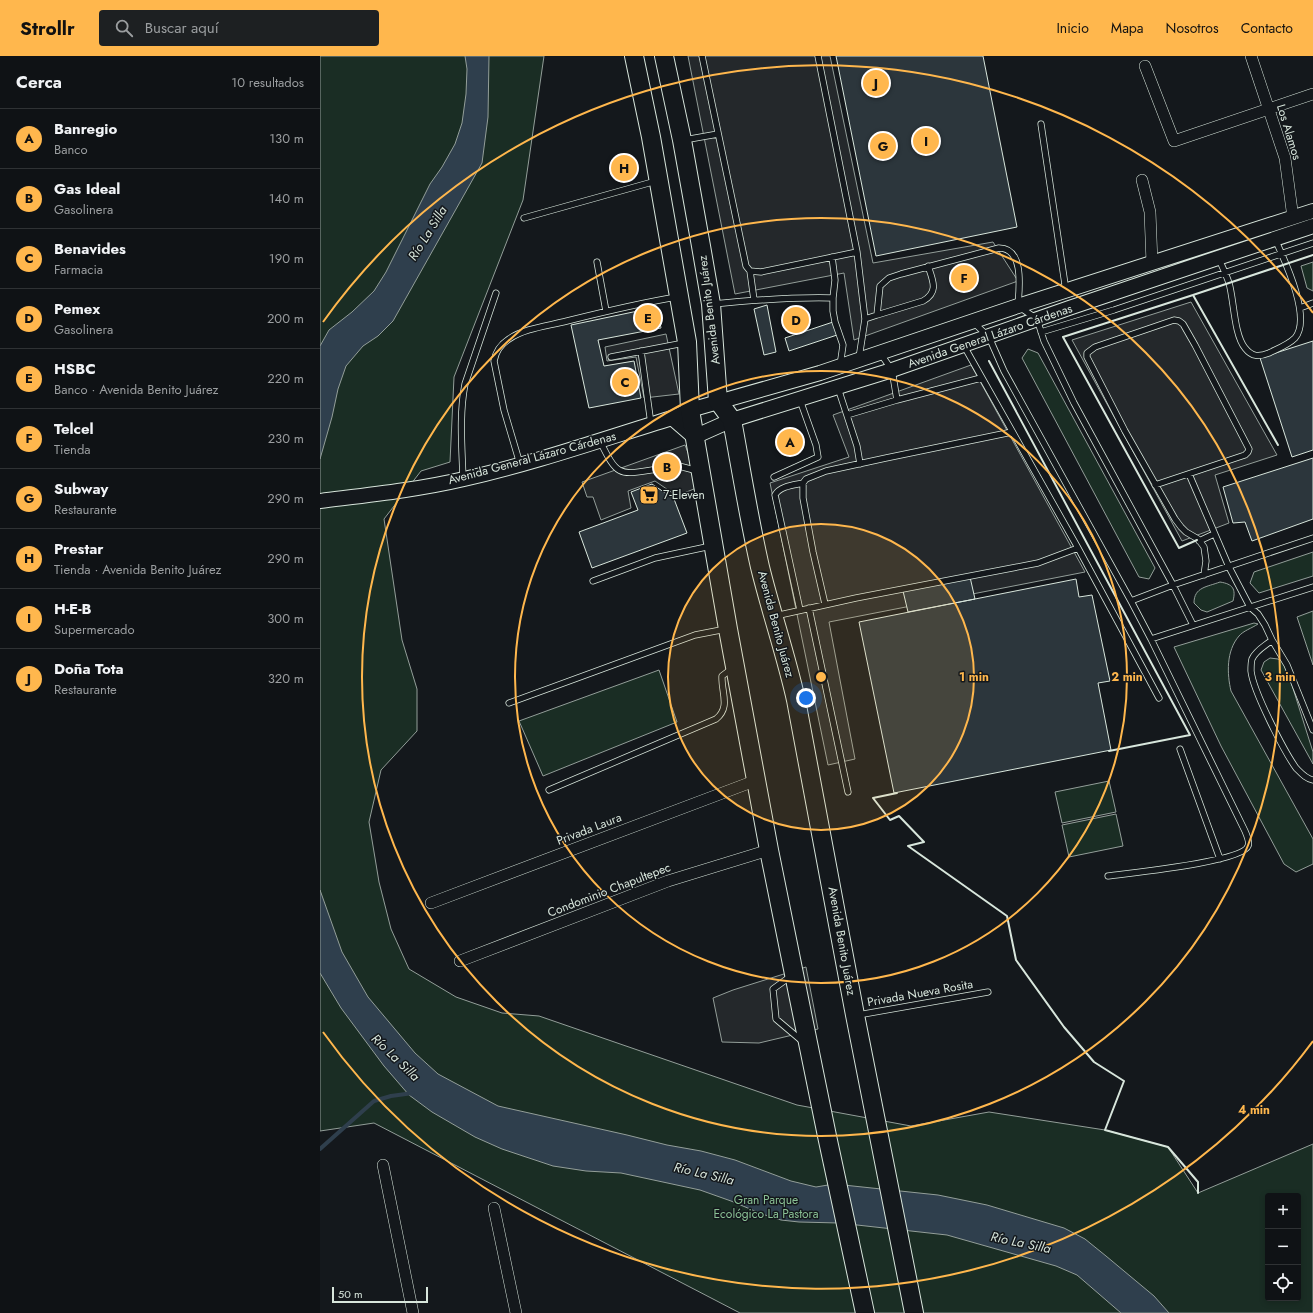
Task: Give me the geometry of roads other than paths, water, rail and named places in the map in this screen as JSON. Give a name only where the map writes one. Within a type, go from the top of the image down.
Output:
[{"type":"main road","points":[[634,56],[659,180],[687,342],[690,410],[736,674],[794,974],[865,1313]]},
{"type":"main road","name":"Avenida Benito Juárez","points":[[664,56],[682,140],[711,304],[718,401],[732,420],[760,567],[787,661],[796,700],[914,1313]]},
{"type":"street","name":"Los Alamos","points":[[1251,56],[1285,158],[1293,218]]},
{"type":"street","points":[[1145,66],[1174,141],[1313,94]]},
{"type":"street","points":[[1142,180],[1150,212],[1152,263]]},
{"type":"street","name":"Avenida General Lázaro Cárdenas","points":[[320,501],[362,496],[463,479],[600,441],[672,418],[690,410],[718,401],[840,366],[972,321],[1313,211]]},
{"type":"street","name":"Avenida General Lázaro Cárdenas","points":[[694,437],[732,420],[838,388],[989,336],[1039,326],[1069,308],[1313,226]]},
{"type":"street","points":[[1069,308],[1117,281],[1121,278],[1123,273],[1114,276]]},
{"type":"street","points":[[672,418],[694,437]]},
{"type":"street","name":"Privada Laura","points":[[431,903],[757,780]]},
{"type":"street","name":"Condominio Chapultepec","points":[[460,961],[668,881],[769,850]]},
{"type":"street","points":[[383,1165],[412,1313]]},
{"type":"street","points":[[494,1208],[516,1313]]},
{"type":"lane","points":[[702,56],[746,266],[750,271],[754,300]]},
{"type":"lane","points":[[818,56],[857,252],[865,319],[858,360]]},
{"type":"lane","points":[[1041,124],[1066,291]]},
{"type":"lane","points":[[682,140],[718,134]]},
{"type":"lane","points":[[524,218],[659,180]]},
{"type":"lane","points":[[1218,257],[1228,283],[1243,347],[1249,353],[1256,356],[1264,355],[1281,348],[1295,338],[1300,329],[1300,308],[1282,254],[1275,238]]},
{"type":"lane","points":[[1039,326],[1114,310],[1313,243]]},
{"type":"lane","points":[[877,315],[879,290],[883,282],[901,274],[928,266],[999,248],[1008,249],[1016,260],[1020,273],[1018,306],[1039,326],[1044,341],[1074,403],[1173,585],[1193,625]]},
{"type":"lane","points":[[750,271],[761,272],[857,252]]},
{"type":"lane","points":[[832,257],[835,280],[833,311],[843,345],[840,366]]},
{"type":"lane","points":[[597,262],[606,312]]},
{"type":"lane","points":[[865,319],[923,301],[930,297],[934,288],[928,266]]},
{"type":"lane","points":[[463,479],[462,400],[465,384],[496,293]]},
{"type":"lane","points":[[520,464],[499,389],[494,361],[495,353],[503,343],[517,334],[538,328],[679,296]]},
{"type":"lane","points":[[711,304],[802,297],[833,298]]},
{"type":"lane","points":[[1300,308],[1313,303]]},
{"type":"lane","points":[[1156,485],[1245,455],[1249,449],[1190,335],[1183,324],[1174,320],[1095,347],[1087,353],[1089,363],[1156,485],[1181,528],[1202,543],[1205,552],[1204,575]]},
{"type":"lane","points":[[972,321],[989,336],[1004,372],[1132,601],[1243,827],[1248,841],[1248,847],[1244,851],[1220,859],[1186,866],[1108,876]]},
{"type":"lane","points":[[611,357],[687,342]]},
{"type":"lane","points":[[963,346],[1078,548],[1159,698]]},
{"type":"lane","points":[[641,351],[651,424]]},
{"type":"lane","points":[[880,353],[892,370],[898,400]]},
{"type":"lane","points":[[847,415],[981,378]]},
{"type":"lane","points":[[838,388],[857,446],[860,464]]},
{"type":"lane","points":[[774,477],[818,457],[816,445],[799,399]]},
{"type":"lane","points":[[800,610],[775,495],[777,491],[803,483],[806,479],[813,475],[1012,432]]},
{"type":"lane","points":[[600,441],[612,465],[624,473],[635,473],[658,469]]},
{"type":"lane","points":[[675,465],[700,471]]},
{"type":"lane","points":[[1189,474],[1229,567],[1250,607],[1262,619],[1272,640],[1293,676],[1313,730]]},
{"type":"lane","points":[[803,483],[803,498],[811,544],[825,604]]},
{"type":"lane","points":[[1199,541],[1214,534]]},
{"type":"lane","points":[[1132,601],[1173,585],[1313,538]]},
{"type":"lane","points":[[592,580],[655,558],[713,545]]},
{"type":"lane","points":[[774,617],[825,604],[1038,564],[1078,548]]},
{"type":"lane","points":[[1151,639],[1313,587]]},
{"type":"lane","points":[[809,608],[848,792]]},
{"type":"lane","points":[[509,703],[695,635],[728,629]]},
{"type":"lane","points":[[1272,640],[1258,651],[1252,660],[1251,671],[1255,685],[1290,759],[1303,775],[1309,780],[1313,780]]},
{"type":"lane","points":[[549,790],[716,718],[722,714],[725,707],[722,676],[730,670],[736,674]]},
{"type":"lane","points":[[1180,749],[1220,859]]},
{"type":"lane","points":[[794,974],[774,989],[776,1019],[809,1047]]},
{"type":"lane","name":"Privada Nueva Rosita","points":[[856,1015],[988,992]]},
{"type":"water","name":"Río La Silla","points":[[465,56],[489,56],[488,117],[482,163],[393,321],[378,336],[363,346],[346,366],[338,389],[320,459],[320,346],[329,330],[352,312],[374,291],[386,272],[430,184],[455,144],[462,123],[466,94],[467,69]]},
{"type":"water","name":"Río La Silla","points":[[320,890],[342,952],[368,997],[415,1053],[438,1074],[498,1106],[667,1145],[701,1151],[735,1160],[791,1181],[816,1187],[834,1184],[938,1195],[987,1205],[1064,1228],[1085,1239],[1106,1256],[1154,1296],[1169,1313],[1121,1313],[1077,1275],[1056,1266],[947,1235],[839,1223],[781,1220],[700,1190],[621,1173],[586,1171],[553,1166],[502,1149],[475,1137],[432,1112],[409,1095],[384,1066],[341,1008],[320,973]]},
{"type":"waterway","points":[[320,1149],[374,1101],[391,1096],[413,1093]]},
{"type":"place","name":"Doña Tota","points":[[876,83]]},
{"type":"place","name":"H-E-B","points":[[926,141]]},
{"type":"place","name":"Subway","points":[[883,146]]},
{"type":"place","name":"Prestar","points":[[624,168]]},
{"type":"place","name":"Telcel","points":[[964,278]]},
{"type":"place","name":"HSBC","points":[[648,318]]},
{"type":"place","name":"Pemex","points":[[796,320]]},
{"type":"place","name":"Benavides","points":[[625,382]]},
{"type":"place","name":"Banregio","points":[[790,442]]},
{"type":"place","name":"Gas Ideal","points":[[667,467]]},
{"type":"place","name":"7-Eleven","points":[[649,495]]},
{"type":"park label","name":"Gran Parque Ecológico La Pastora","points":[[766,1207]]}]
